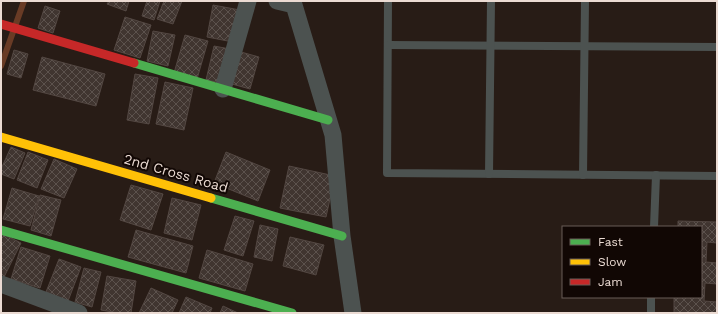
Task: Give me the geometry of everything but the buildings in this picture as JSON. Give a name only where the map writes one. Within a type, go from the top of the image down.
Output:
[{"type":"street","points":[[223,89],[248,1]]},
{"type":"street","points":[[277,1],[294,5],[333,135],[342,236],[353,313]]},
{"type":"street","points":[[3,25],[328,120]]},
{"type":"street","name":"2nd Cross Road","points":[[1,137],[342,236]]},
{"type":"street","points":[[1,230],[292,313]]},
{"type":"street","points":[[1,284],[70,311]]},
{"type":"lane","points":[[388,1],[387,173],[717,176]]},
{"type":"lane","points":[[489,174],[491,1]]},
{"type":"lane","points":[[583,175],[585,1]]},
{"type":"lane","points":[[388,45],[717,47]]},
{"type":"lane","points":[[654,226],[656,175]]},
{"type":"lane","points":[[651,298],[651,313]]},
{"type":"waterway","points":[[1,66],[24,1]]},
{"type":"traffic: fast","points":[[134,63],[328,120]]},
{"type":"traffic: fast","points":[[211,198],[342,236]]},
{"type":"traffic: fast","points":[[1,230],[292,313]]},
{"type":"traffic: slow","points":[[1,137],[211,198]]},
{"type":"traffic: jam","points":[[1,24],[134,63]]}]
